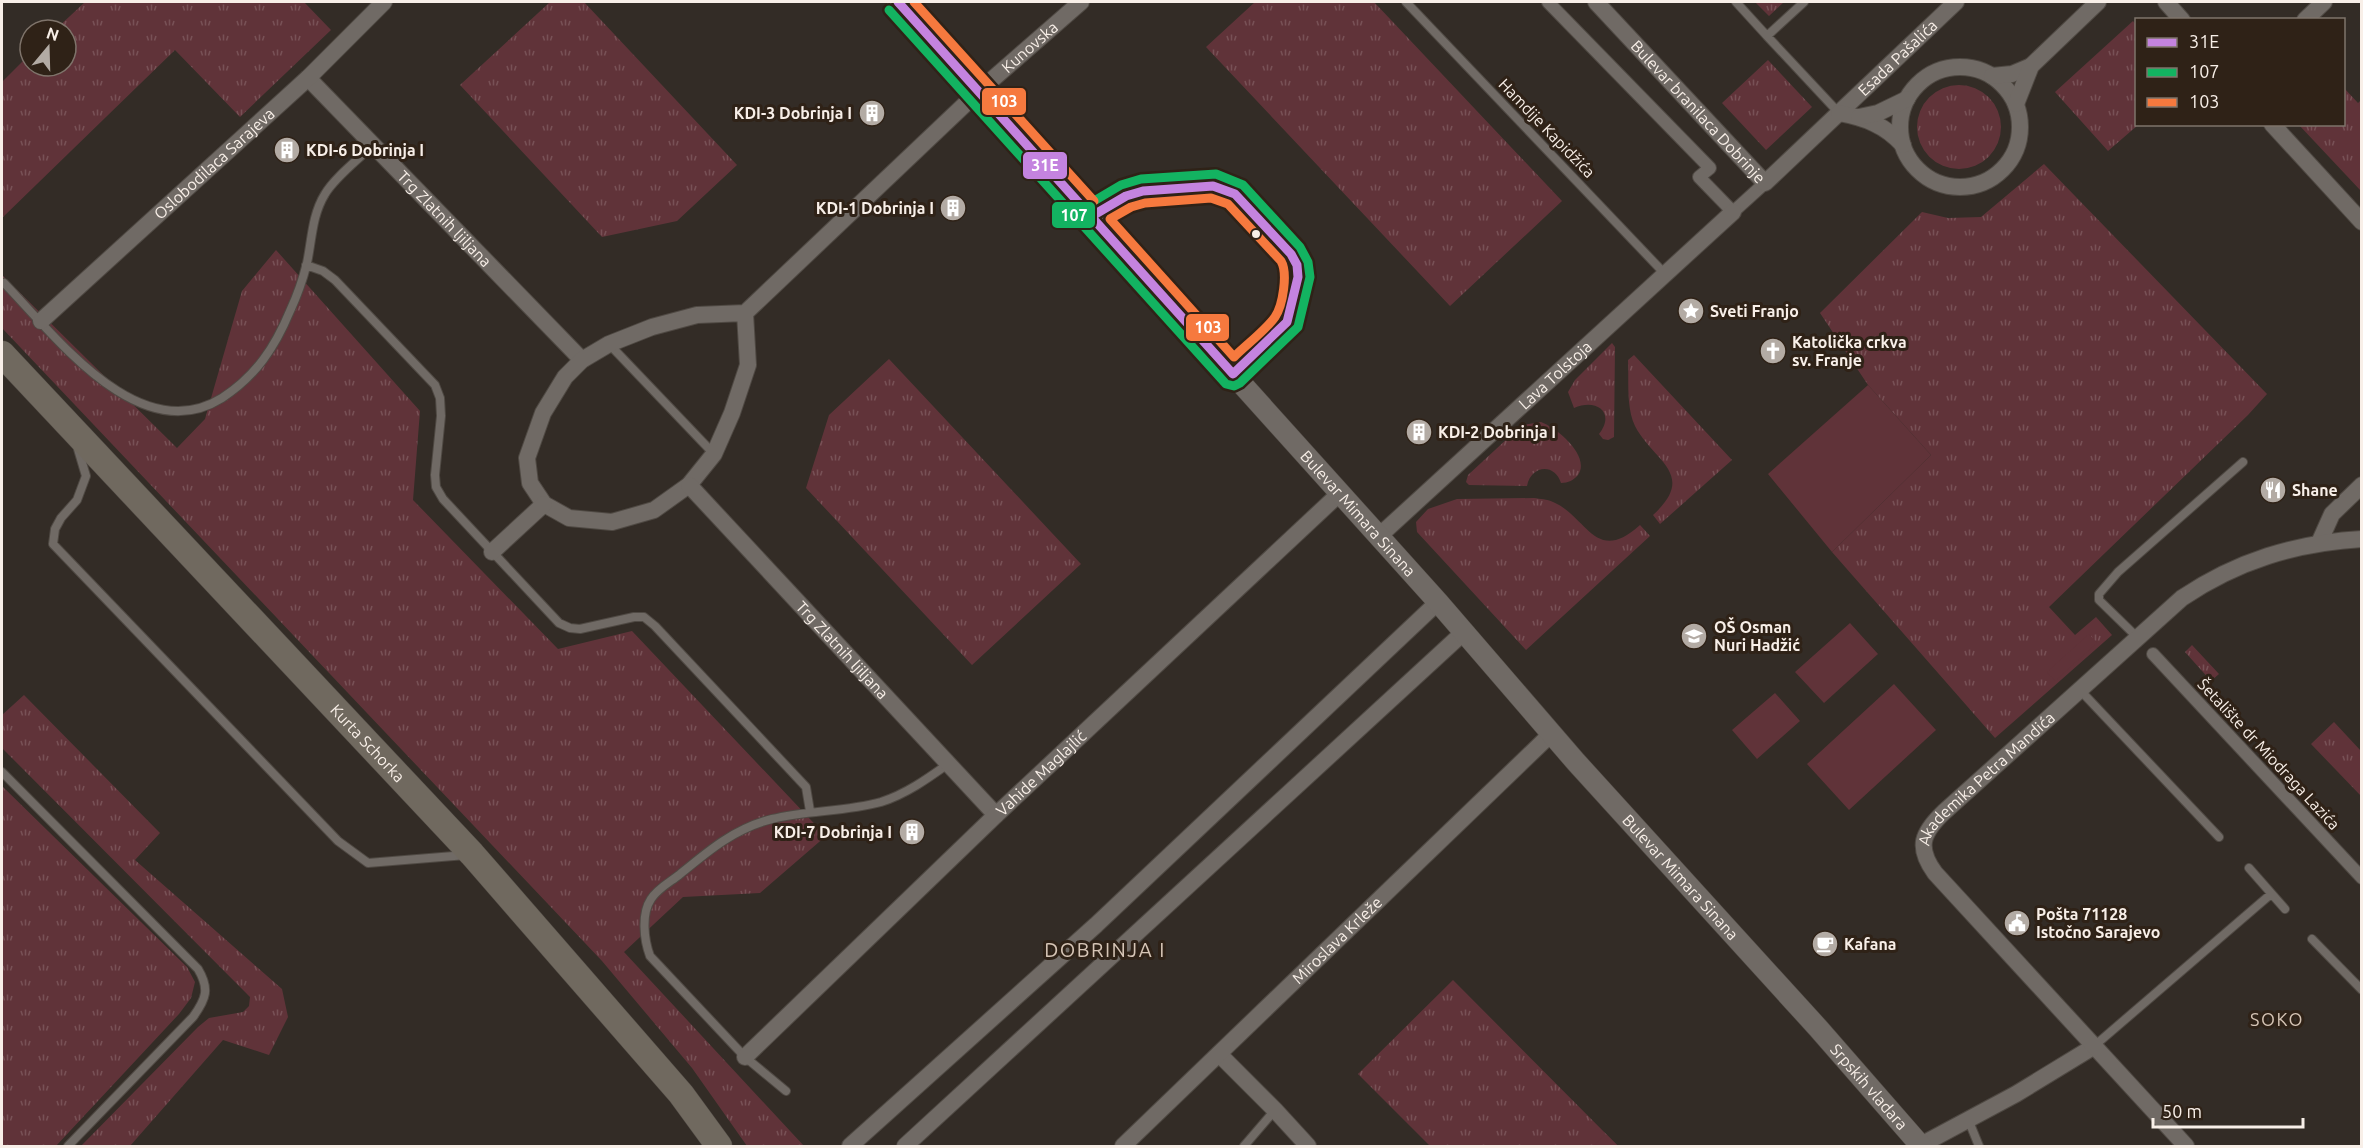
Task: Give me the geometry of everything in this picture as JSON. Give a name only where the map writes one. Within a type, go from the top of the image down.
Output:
[{"type":"main road","name":"Kurta Schorka","points":[[2,354],[472,854],[681,1094],[718,1146]]},
{"type":"street","name":"Oslobodilaca Sarajeva","points":[[41,321],[308,78],[384,2]]},
{"type":"street","name":"Bulevar Mimara Sinana","points":[[898,2],[1438,602],[1551,734],[1818,1028]]},
{"type":"street","name":"Kunovska","points":[[980,91],[1081,2]]},
{"type":"street","name":"Bulevar branilaca Dobrinje","points":[[1548,2],[1710,168],[1699,177],[1733,212],[1765,183],[1596,2]]},
{"type":"street","name":"Esada Pašalića","points":[[1765,183],[1956,2]]},
{"type":"street","points":[[1992,76],[2012,74],[2031,66],[2098,2]]},
{"type":"street","points":[[2166,2],[2180,18]]},
{"type":"street","points":[[2307,18],[2325,2]]},
{"type":"street","points":[[1839,113],[1858,117],[1885,128],[1903,145],[1915,166],[1928,177],[1942,184],[1958,187],[1974,185],[1989,179],[2002,170],[2012,157],[2019,142],[2020,125],[2016,104],[2006,88],[1992,76],[1977,69],[1961,66],[1944,69],[1929,75],[1916,85],[1907,99],[1900,121],[1903,145]]},
{"type":"street","points":[[2016,104],[2031,66]]},
{"type":"street","name":"Trg Zlatnih ljiljana","points":[[308,78],[582,360]]},
{"type":"street","points":[[745,313],[748,365],[732,413],[714,454],[689,485],[654,510],[612,522],[569,518],[544,504],[530,483],[527,458],[543,413],[565,377],[582,360],[609,344],[652,327],[697,315],[745,313],[980,91]]},
{"type":"street","points":[[1858,117],[1878,113],[1907,99]]},
{"type":"street","points":[[2274,126],[2361,222]]},
{"type":"street","name":"Lava Tolstoja","points":[[1378,537],[1667,275],[1733,212]]},
{"type":"street","name":"Trg Zlatnih ljiljana","points":[[689,485],[996,815]]},
{"type":"street","points":[[2319,543],[2332,514],[2361,485]]},
{"type":"street","name":"Vahide Maglajlić","points":[[745,1057],[996,815],[1340,494]]},
{"type":"street","points":[[492,552],[544,504]]},
{"type":"street","name":"Akademika Petra Mandića","points":[[2186,1146],[1935,873],[1929,865],[1923,847],[1924,837],[1929,825],[2182,598],[2227,571],[2274,552],[2319,543],[2361,539]]},
{"type":"street","points":[[849,1146],[1096,925],[1438,602]]},
{"type":"street","points":[[905,1146],[1464,632]]},
{"type":"street","name":"Šetalište dr Miodraga Lazića","points":[[2153,654],[2361,878]]},
{"type":"street","name":"Miroslava Krleže","points":[[1123,1146],[1551,734]]},
{"type":"street","name":"Srpskih vladara","points":[[1818,1028],[1920,1146]]},
{"type":"street","points":[[1920,1146],[2016,1094],[2093,1047]]},
{"type":"street","points":[[1219,1054],[1308,1146]]},
{"type":"lane","name":"Hamdije Kapidžića","points":[[1406,2],[1667,275]]},
{"type":"lane","points":[[1736,2],[1839,113]]},
{"type":"lane","points":[[1767,36],[1804,2]]},
{"type":"lane","points":[[4,284],[87,370],[128,398],[165,411],[183,412],[217,401],[240,386],[255,372],[272,349],[291,309],[306,265],[316,212],[327,191],[373,145]]},
{"type":"lane","points":[[1092,216],[1126,196],[1143,191],[1214,186],[1235,194],[1291,254],[1297,266],[1298,277],[1287,322],[1233,374]]},
{"type":"lane","points":[[306,265],[323,271],[335,280],[435,385],[440,398],[441,416],[435,475],[436,487],[443,499],[551,616],[570,628],[580,629],[634,617],[644,617],[655,626],[806,787],[810,811]]},
{"type":"lane","points":[[609,344],[714,454]]},
{"type":"lane","points":[[69,426],[86,476],[77,500],[61,518],[53,544],[338,841],[368,863],[472,854]]},
{"type":"lane","points":[[2137,638],[2099,600],[2100,592],[2118,572],[2243,462]]},
{"type":"lane","points":[[2079,689],[2219,837]]},
{"type":"lane","points":[[786,1091],[745,1057],[650,956],[645,944],[646,911],[651,898],[737,832],[773,818],[881,802],[911,789],[948,764]]},
{"type":"lane","points":[[2,772],[198,969],[206,981],[205,996],[194,1017],[68,1146]]},
{"type":"lane","points":[[2248,868],[2284,909]]},
{"type":"lane","points":[[2093,1047],[2271,894]]},
{"type":"lane","points":[[2312,939],[2361,990]]},
{"type":"lane","points":[[1244,1146],[1275,1110]]},
{"type":"lane","points":[[1968,1119],[1979,1146]]},
{"type":"green space","points":[[85,2],[304,2],[331,30],[240,117],[175,50],[2,218],[2,82],[18,66],[18,78],[78,78],[78,18],[68,18]]},
{"type":"green space","points":[[550,2],[584,2],[737,165],[677,221],[602,237],[460,85]]},
{"type":"green space","points":[[1255,2],[1374,2],[1562,201],[1450,306],[1206,47]]},
{"type":"green space","points":[[1755,2],[1784,2],[1769,16]]},
{"type":"green space","points":[[2133,21],[2135,24],[2135,126],[2137,126],[2108,151],[2055,92]]},
{"type":"green space","points":[[1768,60],[1812,107],[1766,150],[1722,103]]},
{"type":"green space","points":[[1951,85],[1967,85],[1983,92],[1994,103],[2001,119],[1998,143],[1989,157],[1967,169],[1951,169],[1935,162],[1924,151],[1917,135],[1917,119],[1924,103],[1935,92]]},
{"type":"green space","points":[[2345,89],[2358,103],[2361,100],[2361,191],[2300,126],[2345,126]]},
{"type":"green space","points":[[2044,164],[2267,394],[2049,607],[2075,635],[2096,617],[2112,635],[1995,738],[1832,552],[1931,455],[1868,385],[1820,313],[1922,212],[1948,218],[1981,217]]},
{"type":"green space","points":[[276,250],[420,411],[413,500],[558,649],[632,631],[826,836],[760,893],[683,897],[624,952],[804,1146],[747,1146],[692,1068],[602,961],[2,328],[2,275],[177,448],[205,419],[242,291]]},
{"type":"green space","points":[[1612,343],[1615,347],[1614,437],[1608,440],[1603,439],[1599,434],[1605,419],[1601,409],[1590,405],[1574,408],[1568,392],[1575,380]]},
{"type":"green space","points":[[1634,355],[1732,460],[1660,524],[1653,515],[1666,501],[1672,489],[1672,478],[1668,468],[1643,438],[1632,419],[1629,402],[1628,360]]},
{"type":"green space","points":[[889,359],[1081,564],[972,665],[806,488],[829,415]]},
{"type":"green space","points":[[1868,385],[1931,455],[1832,552],[1768,474]]},
{"type":"green space","points":[[1541,422],[1563,436],[1576,451],[1581,468],[1575,478],[1561,483],[1554,472],[1543,469],[1533,474],[1527,486],[1469,485],[1466,482],[1468,475],[1522,425]]},
{"type":"green space","points":[[1534,498],[1551,501],[1565,509],[1592,534],[1602,539],[1612,541],[1625,536],[1640,525],[1650,536],[1526,650],[1417,532],[1416,522],[1428,509],[1457,499]]},
{"type":"green space","points":[[1850,623],[1878,654],[1824,703],[1795,672]]},
{"type":"green space","points":[[2089,634],[2097,643],[2055,681],[2047,672]]},
{"type":"green space","points":[[2192,645],[2219,674],[2211,681],[2185,652]]},
{"type":"green space","points":[[1894,684],[1936,730],[1849,810],[1807,764]]},
{"type":"green space","points":[[1775,693],[1800,721],[1757,759],[1732,730]]},
{"type":"green space","points":[[24,695],[160,833],[135,860],[282,989],[288,1017],[269,1055],[223,1040],[130,1146],[81,1146],[198,1027],[209,1018],[243,1012],[249,1006],[250,997],[2,748],[2,715]]},
{"type":"green space","points":[[2334,722],[2361,751],[2361,796],[2311,744]]},
{"type":"green space","points":[[2,786],[187,967],[195,982],[191,998],[179,1014],[56,1146],[2,1146]]},
{"type":"green space","points":[[1453,980],[1618,1146],[1430,1146],[1358,1074]]},
{"type":"green space","points":[[1606,1134],[1618,1146],[1593,1146]]},
{"type":"transit line","name":"31E","points":[[898,2],[1233,374],[1287,322],[1298,277],[1297,265],[1291,254],[1235,194],[1213,186],[1143,191],[1126,196],[1092,216]]},
{"type":"transit line","name":"103","points":[[914,2],[1094,201]]},
{"type":"transit line","name":"107","points":[[889,10],[1226,384],[1234,386],[1240,383],[1298,327],[1310,277],[1308,262],[1300,247],[1243,185],[1216,174],[1141,179],[1121,185],[1094,201]]},
{"type":"transit line","name":"103","points":[[1211,198],[1228,204],[1281,261],[1283,266],[1284,281],[1278,312],[1271,322],[1234,357],[1110,219],[1131,207],[1145,203],[1211,198]]},
{"type":"place","name":"KDI-3 Dobrinja I","points":[[872,113]]},
{"type":"place","name":"KDI-6 Dobrinja I","points":[[287,150]]},
{"type":"place","name":"KDI-1 Dobrinja I","points":[[953,208]]},
{"type":"place","name":"Sveti Franjo","points":[[1691,311]]},
{"type":"place","name":"Katolička crkva sv. Franje","points":[[1773,351]]},
{"type":"place","name":"KDI-2 Dobrinja I","points":[[1419,432]]},
{"type":"place","name":"Shane","points":[[2273,490]]},
{"type":"place","name":"OŠ Osman Nuri Hadžić","points":[[1694,636]]},
{"type":"place","name":"KDI-7 Dobrinja I","points":[[912,832]]},
{"type":"place","name":"Pošta 71128 Istočno Sarajevo","points":[[2017,923]]},
{"type":"place","name":"Kafana","points":[[1825,944]]},
{"type":"district","name":"DOBRINJA I","points":[[1105,949]]},
{"type":"district","name":"SOKO","points":[[2277,1019]]}]
